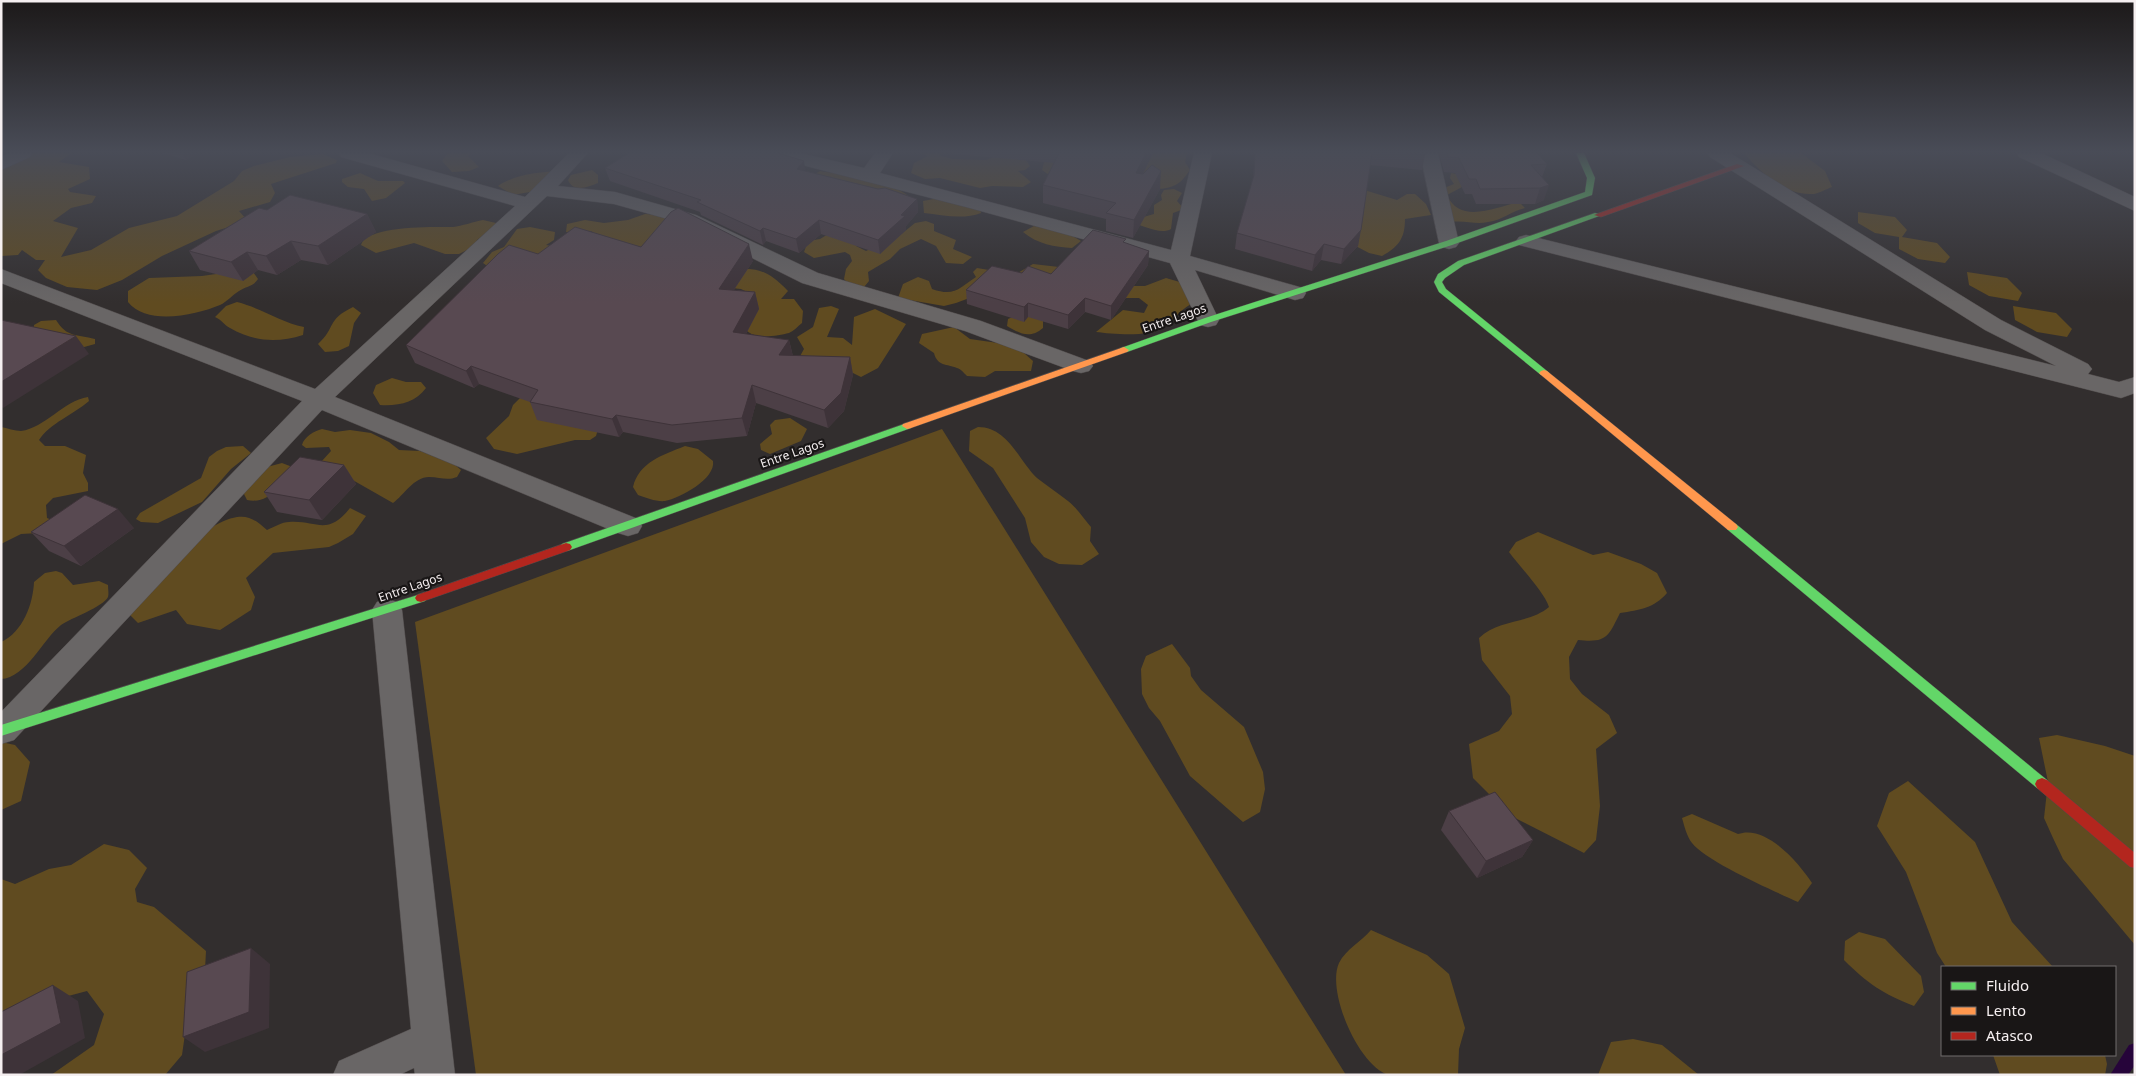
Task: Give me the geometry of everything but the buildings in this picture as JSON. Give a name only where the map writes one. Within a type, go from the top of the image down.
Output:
[{"type":"street","points":[[2,731],[318,399],[529,203]]},
{"type":"street","points":[[633,203],[689,219],[810,278],[973,326],[1081,366]]},
{"type":"street","points":[[974,203],[1179,258],[1296,294]]},
{"type":"street","points":[[1192,203],[1179,258],[1208,320]]},
{"type":"street","points":[[1440,203],[1449,243]]},
{"type":"street","name":"Entre Lagos","points":[[2,731],[387,610],[1208,320],[1296,294],[1560,203]]},
{"type":"street","points":[[1634,203],[1461,263],[1441,276],[1438,282],[1442,290],[1932,691],[2135,862]]},
{"type":"street","points":[[1799,203],[1993,325],[2130,390]]},
{"type":"street","points":[[1526,241],[2130,390]]},
{"type":"street","points":[[1,276],[318,399],[628,526]]},
{"type":"street","points":[[353,1075],[433,1057],[387,610]]},
{"type":"shaded area","points":[[1,203],[91,203],[71,208],[53,221],[78,228],[61,257],[91,250],[129,228],[177,216],[198,203],[266,203],[239,211],[248,221],[216,231],[162,256],[122,280],[97,290],[67,287],[46,278],[38,270],[45,260],[36,260],[22,250],[18,255],[1,256]]},
{"type":"shaded area","points":[[923,203],[979,203],[981,213],[960,217],[924,213]]},
{"type":"shaded area","points":[[1157,203],[1179,203],[1184,209],[1173,213],[1171,229],[1167,231],[1157,231],[1133,223],[1140,218],[1154,214],[1154,205]]},
{"type":"shaded area","points":[[1358,203],[1425,203],[1431,215],[1405,219],[1404,232],[1400,242],[1382,256],[1369,253],[1350,243]]},
{"type":"shaded area","points":[[1448,203],[1452,203],[1460,209],[1469,212],[1490,210],[1515,203],[1520,203],[1525,208],[1488,222],[1452,222]]},
{"type":"shaded area","points":[[1858,212],[1895,217],[1907,230],[1902,237],[1937,243],[1950,257],[1945,263],[1918,259],[1899,249],[1899,237],[1875,233],[1858,223]]},
{"type":"shaded area","points":[[645,214],[664,215],[702,231],[568,267],[599,237],[591,231],[566,232],[567,224],[585,220],[604,223],[628,220]]},
{"type":"shaded area","points":[[483,220],[496,223],[495,226],[477,240],[475,246],[459,254],[445,254],[414,243],[376,253],[361,245],[366,238],[388,231],[418,227],[453,227]]},
{"type":"shaded area","points":[[926,221],[934,224],[934,231],[956,240],[953,249],[972,257],[963,264],[946,263],[936,246],[921,239],[900,249],[890,259],[868,272],[869,281],[864,287],[848,284],[844,279],[846,269],[852,261],[850,255],[845,252],[814,258],[804,252],[808,241],[820,239],[835,230],[855,241],[856,246],[866,251],[899,236],[915,223]]},
{"type":"shaded area","points":[[1034,226],[1064,231],[1081,241],[1072,248],[1046,244],[1023,232]]},
{"type":"shaded area","points":[[530,227],[555,232],[554,240],[546,245],[558,247],[496,272],[483,263],[492,252],[504,247],[517,229]]},
{"type":"shaded area","points":[[1033,264],[1085,270],[1113,286],[1145,286],[1166,278],[1183,283],[1195,302],[1158,330],[1141,334],[1096,332],[1123,310],[1144,313],[1148,305],[1139,298],[1081,298],[1009,278]]},
{"type":"shaded area","points":[[723,268],[758,270],[772,277],[788,291],[781,299],[794,299],[803,311],[802,323],[791,332],[784,334],[760,336],[750,333],[746,330],[749,293],[741,289],[722,287]]},
{"type":"shaded area","points":[[977,268],[995,271],[972,297],[944,306],[898,298],[903,284],[918,277],[929,281],[932,289],[952,292],[976,277],[973,272]]},
{"type":"shaded area","points":[[251,269],[258,279],[254,284],[242,289],[223,304],[210,309],[185,315],[159,316],[147,314],[136,309],[128,302],[128,291],[149,278],[202,276]]},
{"type":"shaded area","points":[[1967,272],[2007,278],[2022,293],[2018,301],[1989,296],[1969,285]]},
{"type":"shaded area","points":[[237,302],[304,327],[303,335],[294,338],[266,340],[239,333],[215,317],[226,306]]},
{"type":"shaded area","points":[[831,306],[839,309],[827,337],[843,338],[852,345],[854,317],[875,309],[906,324],[878,368],[861,377],[847,370],[799,358],[804,349],[797,337],[813,327],[819,308]]},
{"type":"shaded area","points":[[2013,306],[2056,313],[2072,329],[2067,337],[2037,332],[2015,320]]},
{"type":"shaded area","points":[[353,307],[361,313],[354,323],[349,346],[338,351],[325,352],[318,344],[335,320]]},
{"type":"shaded area","points":[[1019,314],[1043,318],[1043,328],[1034,333],[1025,334],[1007,326],[1008,319]]},
{"type":"shaded area","points":[[56,320],[68,333],[95,339],[95,344],[1,370],[33,337],[34,325],[41,321]]},
{"type":"shaded area","points":[[954,327],[970,339],[1005,344],[1024,353],[1033,361],[1031,371],[995,371],[985,377],[967,376],[962,371],[937,360],[934,353],[919,343],[922,334]]},
{"type":"shaded area","points":[[392,378],[406,382],[421,382],[426,388],[412,400],[394,405],[380,405],[373,393],[376,385]]},
{"type":"shaded area","points":[[526,392],[600,423],[596,436],[590,440],[575,440],[517,454],[494,449],[486,438],[509,416],[513,405]]},
{"type":"shaded area","points":[[88,397],[89,401],[55,424],[39,440],[45,446],[65,446],[86,455],[83,473],[88,483],[88,491],[53,498],[46,505],[47,518],[57,522],[38,533],[21,534],[1,544],[1,427],[19,431],[30,429],[79,399]]},
{"type":"shaded area","points":[[790,418],[807,429],[801,441],[770,454],[761,450],[760,444],[772,434],[770,425],[775,420]]},
{"type":"shaded area","points":[[978,427],[988,428],[1005,439],[1037,478],[1074,507],[1091,527],[1090,541],[1099,554],[1082,565],[1059,564],[1044,557],[1031,542],[1025,518],[993,468],[969,451],[970,431]]},
{"type":"shaded area","points":[[322,429],[335,432],[350,430],[371,433],[389,442],[399,450],[420,451],[449,460],[461,470],[457,477],[453,478],[429,477],[419,480],[393,503],[321,462],[331,451],[329,447],[306,448],[302,445],[310,435]]},
{"type":"shaded area","points":[[942,429],[1346,1075],[476,1075],[415,622]]},
{"type":"shaded area","points":[[243,446],[251,453],[231,469],[202,502],[158,523],[141,522],[136,519],[140,513],[201,478],[209,457],[217,451],[226,447]]},
{"type":"shaded area","points":[[685,446],[698,449],[713,461],[709,474],[703,481],[688,492],[665,501],[638,495],[633,487],[636,478],[646,465]]},
{"type":"shaded area","points":[[282,463],[295,468],[275,492],[255,501],[247,500],[243,492],[267,467]]},
{"type":"shaded area","points":[[350,508],[366,516],[353,534],[329,547],[273,553],[246,578],[255,597],[251,610],[220,630],[187,624],[176,610],[138,623],[121,606],[176,554],[223,521],[237,517],[246,517],[257,522],[267,530],[286,522],[328,525],[342,517]]},
{"type":"shaded area","points":[[1538,532],[1593,555],[1608,552],[1641,564],[1657,573],[1667,593],[1657,602],[1646,608],[1620,613],[1605,637],[1588,641],[1578,640],[1569,657],[1570,679],[1582,694],[1609,715],[1617,733],[1596,749],[1600,806],[1596,840],[1584,853],[1511,816],[1473,778],[1469,744],[1499,731],[1512,714],[1510,696],[1482,660],[1479,638],[1505,624],[1532,616],[1549,607],[1537,587],[1509,552],[1516,542]]},
{"type":"shaded area","points":[[56,571],[62,573],[73,585],[99,581],[108,585],[108,597],[100,605],[61,625],[26,665],[10,677],[1,679],[1,642],[15,632],[21,624],[32,599],[34,582],[45,573]]},
{"type":"shaded area","points":[[1172,644],[1190,668],[1191,676],[1201,690],[1244,727],[1263,772],[1265,789],[1260,812],[1243,822],[1190,776],[1160,721],[1149,708],[1142,694],[1141,669],[1146,656]]},
{"type":"shaded area","points":[[2057,735],[2105,746],[2135,756],[2135,945],[2063,859],[2044,818],[2048,782],[2039,738]]},
{"type":"shaded area","points":[[1,742],[15,745],[30,762],[21,801],[1,810]]},
{"type":"shaded area","points":[[1908,781],[1975,842],[2012,922],[2052,966],[1945,966],[1937,953],[1906,872],[1877,826],[1889,793]]},
{"type":"shaded area","points":[[1692,814],[1738,834],[1749,832],[1770,840],[1790,856],[1812,883],[1798,902],[1758,884],[1712,859],[1692,843],[1686,831],[1682,818]]},
{"type":"shaded area","points":[[104,844],[129,850],[147,868],[135,889],[137,902],[154,907],[206,951],[203,1008],[186,1027],[182,1055],[165,1075],[51,1075],[94,1045],[104,1014],[87,991],[1,1014],[1,879],[15,884],[49,869],[71,865]]},
{"type":"shaded area","points":[[1371,930],[1427,955],[1449,974],[1465,1028],[1459,1049],[1458,1075],[1389,1075],[1378,1069],[1367,1058],[1357,1043],[1341,1009],[1336,976],[1342,958]]},
{"type":"shaded area","points":[[1859,932],[1885,939],[1921,976],[1924,992],[1914,1006],[1876,987],[1844,960],[1845,941]]},
{"type":"shaded area","points":[[1633,1039],[1662,1045],[1699,1075],[1598,1075],[1611,1042]]},
{"type":"shaded area","points":[[1993,1056],[2105,1056],[2107,1064],[2105,1075],[2000,1075]]},
{"type":"waterway","points":[[2118,1075],[2135,1051]]},
{"type":"traffic: fast","points":[[1124,350],[1208,320],[1449,243],[1560,203]]},
{"type":"traffic: fast","points":[[1544,373],[1442,290],[1438,282],[1441,276],[1461,263],[1598,215]]},
{"type":"traffic: fast","points":[[566,547],[907,426]]},
{"type":"traffic: fast","points":[[1732,527],[2042,784]]},
{"type":"traffic: fast","points":[[1,731],[421,598]]},
{"type":"traffic: slow","points":[[907,426],[1124,350]]},
{"type":"traffic: slow","points":[[1544,373],[1732,527]]},
{"type":"traffic: jam","points":[[1598,215],[1632,203]]},
{"type":"traffic: jam","points":[[421,598],[566,547]]},
{"type":"traffic: jam","points":[[2042,784],[2135,862]]}]
